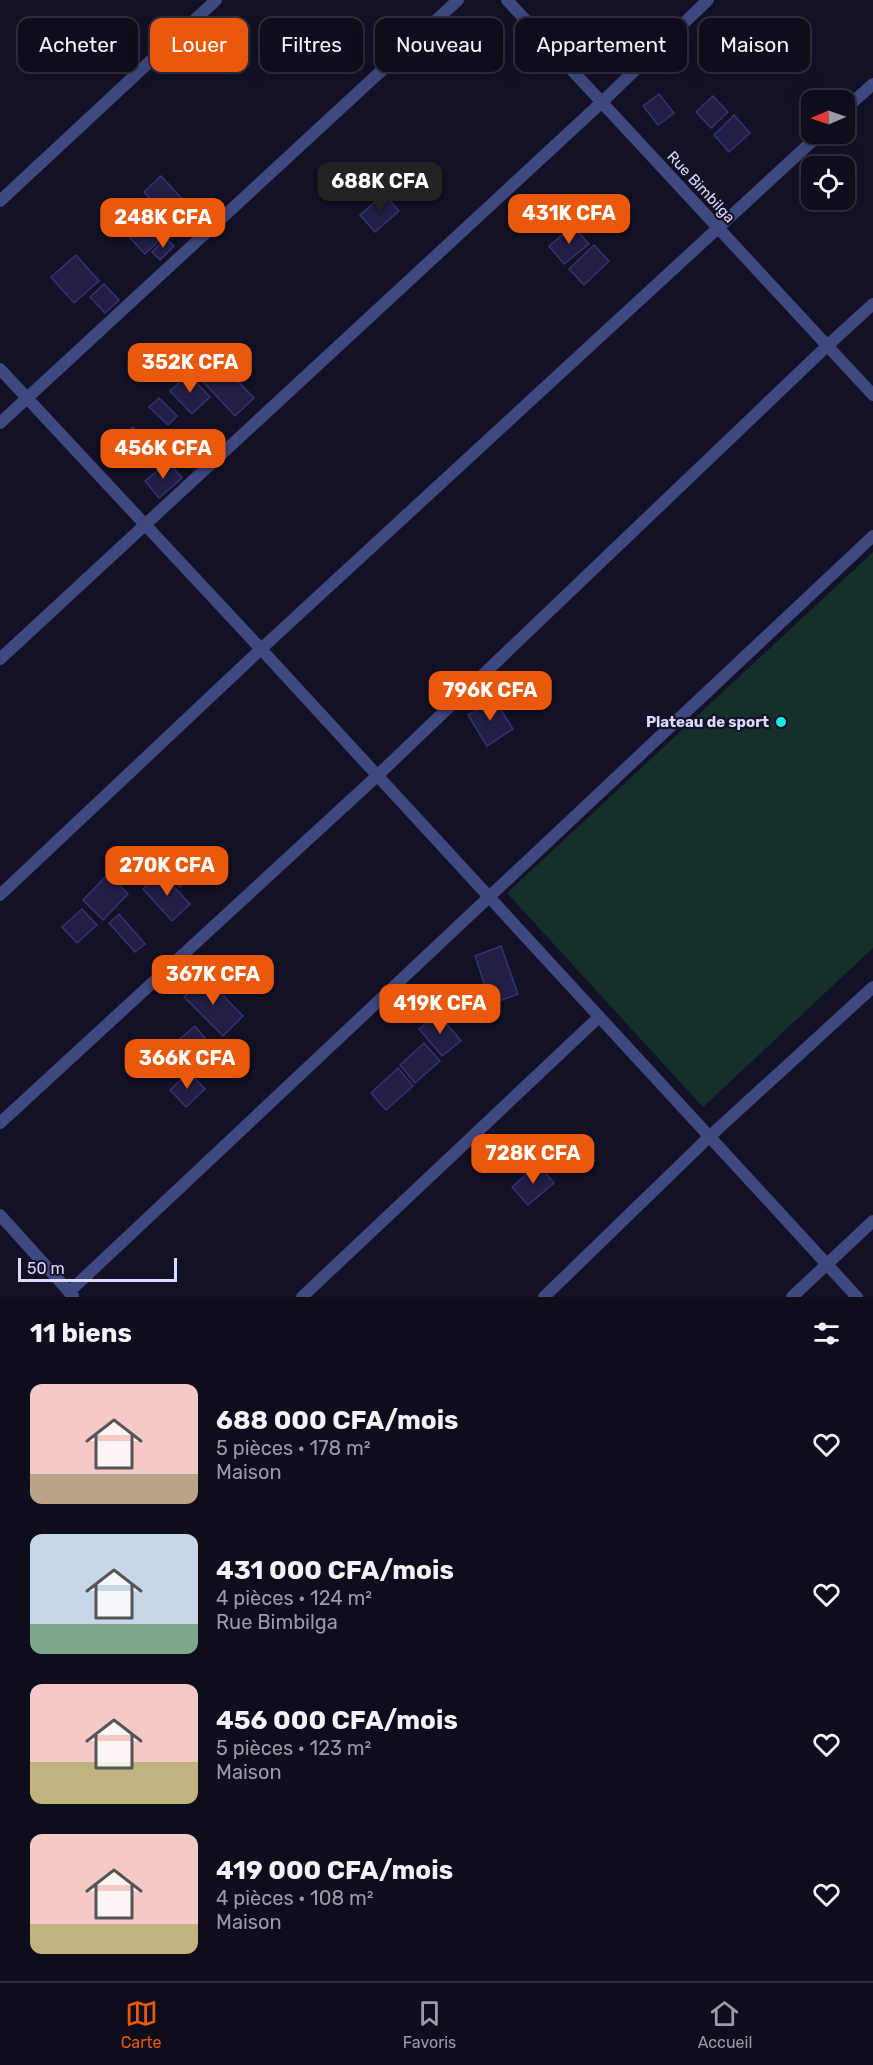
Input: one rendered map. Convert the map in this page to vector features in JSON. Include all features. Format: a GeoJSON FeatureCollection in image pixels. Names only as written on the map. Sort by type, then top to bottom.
{"type":"FeatureCollection","features":[{"type":"Feature","properties":{"kind":"street"},"geometry":{"type":"LineString","coordinates":[[0,201],[216,0]]}},
{"type":"Feature","properties":{"kind":"street"},"geometry":{"type":"LineString","coordinates":[[0,423],[458,0]]}},
{"type":"Feature","properties":{"kind":"street","name":"Rue Bimbilga"},"geometry":{"type":"LineString","coordinates":[[507,0],[873,395]]}},
{"type":"Feature","properties":{"kind":"street"},"geometry":{"type":"LineString","coordinates":[[0,659],[602,102],[708,0]]}},
{"type":"Feature","properties":{"kind":"street"},"geometry":{"type":"LineString","coordinates":[[855,100],[873,84]]}},
{"type":"Feature","properties":{"kind":"street"},"geometry":{"type":"LineString","coordinates":[[0,895],[261,649],[809,144]]}},
{"type":"Feature","properties":{"kind":"street"},"geometry":{"type":"LineString","coordinates":[[0,1123],[377,776],[873,304]]}},
{"type":"Feature","properties":{"kind":"street"},"geometry":{"type":"LineString","coordinates":[[0,369],[857,1297]]}},
{"type":"Feature","properties":{"kind":"street"},"geometry":{"type":"LineString","coordinates":[[0,1215],[71,1294],[873,536]]}},
{"type":"Feature","properties":{"kind":"street"},"geometry":{"type":"LineString","coordinates":[[544,1297],[709,1137],[873,987]]}},
{"type":"Feature","properties":{"kind":"street"},"geometry":{"type":"LineString","coordinates":[[302,1297],[599,1017]]}},
{"type":"Feature","properties":{"kind":"street"},"geometry":{"type":"LineString","coordinates":[[792,1297],[873,1221]]}},
{"type":"Feature","properties":{"kind":"green space","name":"Plateau de sport"},"geometry":{"type":"Polygon","coordinates":[[[873,552],[873,948],[703,1107],[507,893],[873,552]]]}},
{"type":"Feature","properties":{"kind":"building"},"geometry":{"type":"Polygon","coordinates":[[[659,94],[674,113],[658,125],[643,106],[659,94]]]}},
{"type":"Feature","properties":{"kind":"building"},"geometry":{"type":"Polygon","coordinates":[[[713,96],[728,112],[711,128],[696,112],[713,96]]]}},
{"type":"Feature","properties":{"kind":"building"},"geometry":{"type":"Polygon","coordinates":[[[734,115],[750,133],[729,152],[714,135],[734,115]]]}},
{"type":"Feature","properties":{"kind":"building"},"geometry":{"type":"Polygon","coordinates":[[[161,176],[199,217],[182,234],[144,192],[161,176]]]}},
{"type":"Feature","properties":{"kind":"building"},"geometry":{"type":"Polygon","coordinates":[[[384,194],[399,211],[375,232],[360,215],[384,194]]]}},
{"type":"Feature","properties":{"kind":"building"},"geometry":{"type":"Polygon","coordinates":[[[132,201],[164,236],[145,254],[113,220],[132,201]]]}},
{"type":"Feature","properties":{"kind":"building"},"geometry":{"type":"Polygon","coordinates":[[[573,226],[589,244],[564,264],[549,246],[573,226]]]}},
{"type":"Feature","properties":{"kind":"building"},"geometry":{"type":"Polygon","coordinates":[[[166,238],[174,246],[160,260],[152,252],[166,238]]]}},
{"type":"Feature","properties":{"kind":"building"},"geometry":{"type":"Polygon","coordinates":[[[594,245],[609,261],[584,285],[569,269],[594,245]]]}},
{"type":"Feature","properties":{"kind":"building"},"geometry":{"type":"Polygon","coordinates":[[[76,255],[99,281],[74,303],[51,277],[76,255]]]}},
{"type":"Feature","properties":{"kind":"building"},"geometry":{"type":"Polygon","coordinates":[[[104,284],[119,300],[105,313],[90,297],[104,284]]]}},
{"type":"Feature","properties":{"kind":"building"},"geometry":{"type":"Polygon","coordinates":[[[213,355],[254,398],[235,416],[195,373],[213,355]]]}},
{"type":"Feature","properties":{"kind":"building"},"geometry":{"type":"Polygon","coordinates":[[[188,374],[210,397],[192,414],[170,391],[188,374]]]}},
{"type":"Feature","properties":{"kind":"building"},"geometry":{"type":"Polygon","coordinates":[[[159,398],[177,416],[168,425],[149,407],[159,398]]]}},
{"type":"Feature","properties":{"kind":"building"},"geometry":{"type":"Polygon","coordinates":[[[133,427],[149,445],[126,465],[110,448],[133,427]]]}},
{"type":"Feature","properties":{"kind":"building"},"geometry":{"type":"Polygon","coordinates":[[[168,462],[182,478],[159,498],[145,481],[168,462]]]}},
{"type":"Feature","properties":{"kind":"building"},"geometry":{"type":"Polygon","coordinates":[[[494,699],[513,729],[487,746],[468,715],[494,699]]]}},
{"type":"Feature","properties":{"kind":"building"},"geometry":{"type":"Polygon","coordinates":[[[178,856],[194,874],[180,887],[164,869],[178,856]]]}},
{"type":"Feature","properties":{"kind":"building"},"geometry":{"type":"Polygon","coordinates":[[[161,873],[190,904],[172,921],[143,889],[161,873]]]}},
{"type":"Feature","properties":{"kind":"building"},"geometry":{"type":"Polygon","coordinates":[[[108,874],[128,894],[103,920],[83,900],[108,874]]]}},
{"type":"Feature","properties":{"kind":"building"},"geometry":{"type":"Polygon","coordinates":[[[82,909],[97,925],[77,943],[62,927],[82,909]]]}},
{"type":"Feature","properties":{"kind":"building"},"geometry":{"type":"Polygon","coordinates":[[[119,914],[145,944],[135,952],[109,923],[119,914]]]}},
{"type":"Feature","properties":{"kind":"building"},"geometry":{"type":"Polygon","coordinates":[[[501,946],[518,994],[491,1004],[475,956],[501,946]]]}},
{"type":"Feature","properties":{"kind":"building"},"geometry":{"type":"Polygon","coordinates":[[[204,976],[243,1016],[223,1036],[184,997],[204,976]]]}},
{"type":"Feature","properties":{"kind":"building"},"geometry":{"type":"Polygon","coordinates":[[[438,1013],[461,1041],[442,1056],[419,1029],[438,1013]]]}},
{"type":"Feature","properties":{"kind":"building"},"geometry":{"type":"Polygon","coordinates":[[[195,1026],[212,1047],[192,1063],[175,1043],[195,1026]]]}},
{"type":"Feature","properties":{"kind":"building"},"geometry":{"type":"Polygon","coordinates":[[[424,1043],[440,1061],[415,1083],[400,1065],[424,1043]]]}},
{"type":"Feature","properties":{"kind":"building"},"geometry":{"type":"Polygon","coordinates":[[[398,1068],[413,1086],[386,1110],[371,1093],[398,1068]]]}},
{"type":"Feature","properties":{"kind":"building"},"geometry":{"type":"Polygon","coordinates":[[[189,1072],[205,1089],[186,1107],[170,1090],[189,1072]]]}},
{"type":"Feature","properties":{"kind":"building"},"geometry":{"type":"Polygon","coordinates":[[[538,1164],[554,1183],[528,1205],[512,1187],[538,1164]]]}},
{"type":"Feature","properties":{"kind":"place","name":"Plateau de sport"},"geometry":{"type":"Point","coordinates":[781,722]}}]}
